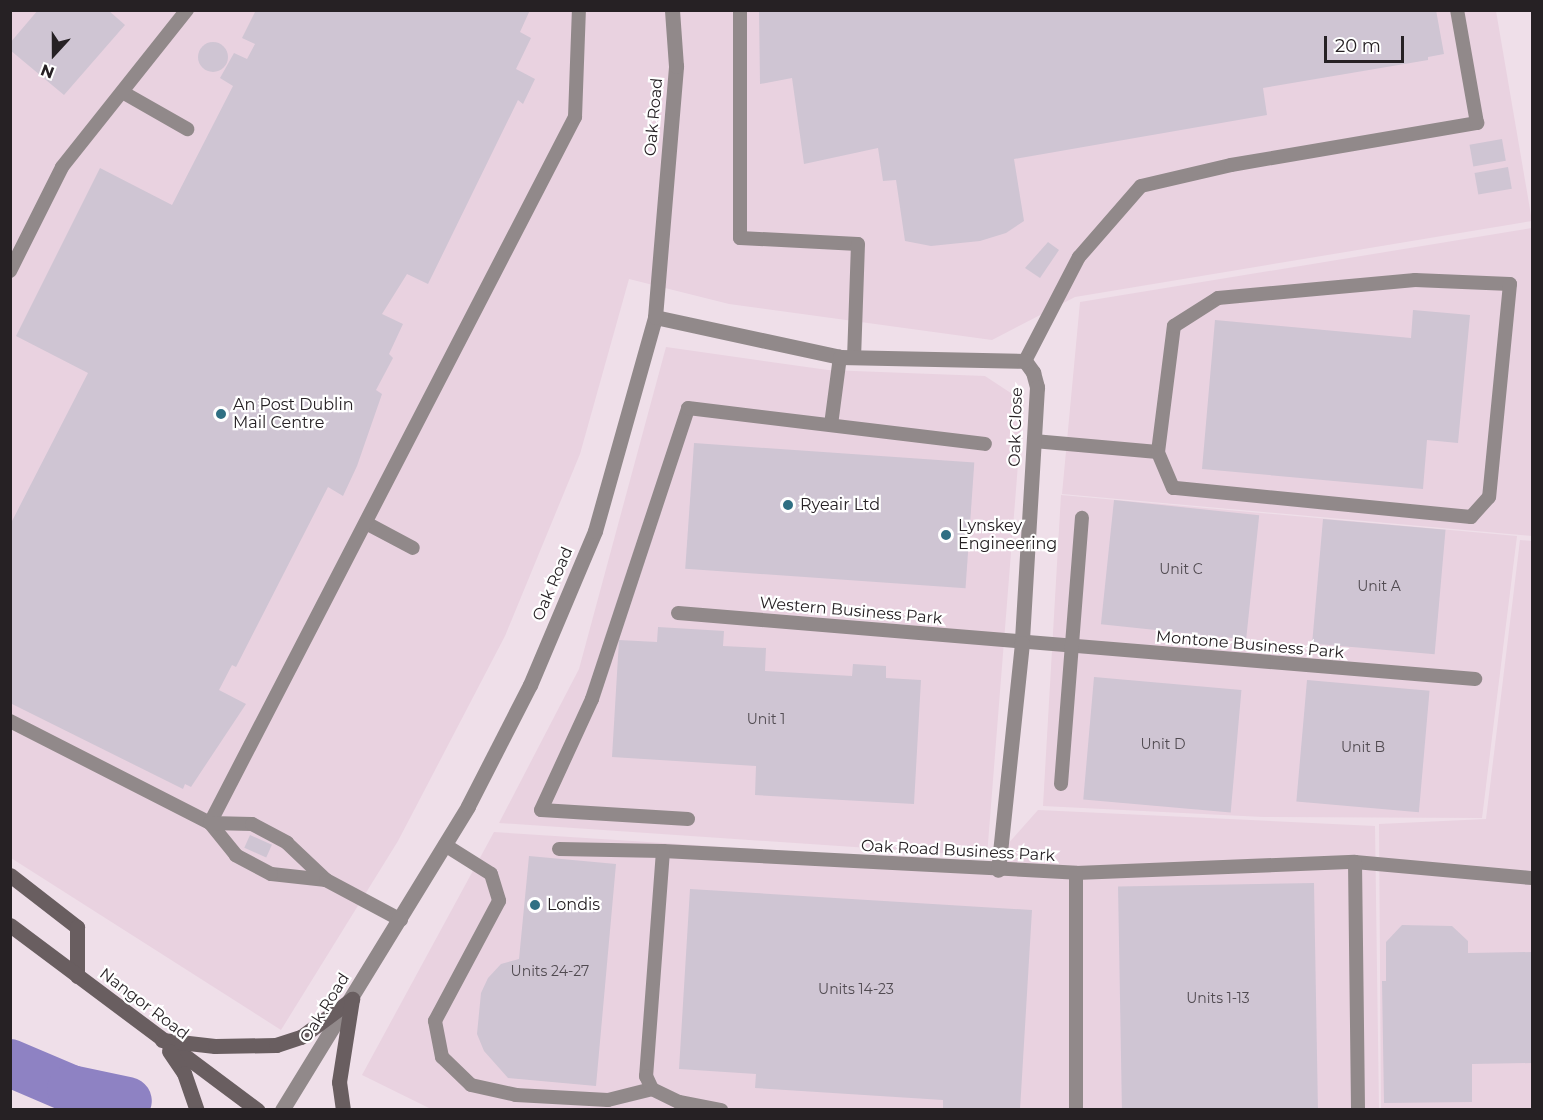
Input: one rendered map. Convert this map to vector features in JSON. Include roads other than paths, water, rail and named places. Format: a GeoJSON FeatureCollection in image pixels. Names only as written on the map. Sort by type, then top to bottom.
{"type":"FeatureCollection","features":[{"type":"Feature","properties":{"kind":"main road"},"geometry":{"type":"LineString","coordinates":[[10,875],[77,927],[77,976]]}},
{"type":"Feature","properties":{"kind":"main road","name":"Nangor Road"},"geometry":{"type":"LineString","coordinates":[[10,926],[257,1110]]}},
{"type":"Feature","properties":{"kind":"main road"},"geometry":{"type":"LineString","coordinates":[[161,1040],[215,1046],[276,1045],[301,1037],[352,999]]}},
{"type":"Feature","properties":{"kind":"main road"},"geometry":{"type":"LineString","coordinates":[[344,1110],[339,1082],[352,999]]}},
{"type":"Feature","properties":{"kind":"main road"},"geometry":{"type":"LineString","coordinates":[[161,1040],[184,1073],[197,1110]]}},
{"type":"Feature","properties":{"kind":"street","name":"Oak Road"},"geometry":{"type":"LineString","coordinates":[[282,1110],[401,920],[445,845],[530,685],[595,531],[655,317],[676,66],[672,10]]}},
{"type":"Feature","properties":{"kind":"street"},"geometry":{"type":"LineString","coordinates":[[655,317],[847,357],[1025,361]]}},
{"type":"Feature","properties":{"kind":"street","name":"Oak Close"},"geometry":{"type":"LineString","coordinates":[[998,870],[1022,643],[1037,387],[1033,372],[1025,361]]}},
{"type":"Feature","properties":{"kind":"lane"},"geometry":{"type":"LineString","coordinates":[[10,271],[62,167],[95,122],[123,93],[187,10]]}},
{"type":"Feature","properties":{"kind":"lane"},"geometry":{"type":"LineString","coordinates":[[210,823],[575,117],[579,10]]}},
{"type":"Feature","properties":{"kind":"lane"},"geometry":{"type":"LineString","coordinates":[[740,10],[740,238],[858,244],[847,357],[831,425]]}},
{"type":"Feature","properties":{"kind":"lane"},"geometry":{"type":"LineString","coordinates":[[1025,361],[1079,257],[1141,186],[1231,165],[1477,123],[1456,10]]}},
{"type":"Feature","properties":{"kind":"lane"},"geometry":{"type":"LineString","coordinates":[[123,93],[187,129]]}},
{"type":"Feature","properties":{"kind":"lane"},"geometry":{"type":"LineString","coordinates":[[1415,280],[1510,284],[1490,497],[1471,517],[1173,488],[1158,452],[1174,326],[1218,298],[1415,280]]}},
{"type":"Feature","properties":{"kind":"lane"},"geometry":{"type":"LineString","coordinates":[[688,819],[541,810],[592,699],[688,408],[985,444]]}},
{"type":"Feature","properties":{"kind":"lane"},"geometry":{"type":"LineString","coordinates":[[1034,441],[1158,452]]}},
{"type":"Feature","properties":{"kind":"lane"},"geometry":{"type":"LineString","coordinates":[[1061,784],[1082,519]]}},
{"type":"Feature","properties":{"kind":"lane"},"geometry":{"type":"LineString","coordinates":[[366,523],[413,548]]}},
{"type":"Feature","properties":{"kind":"lane","name":"Western Business Park"},"geometry":{"type":"LineString","coordinates":[[678,613],[1022,643]]}},
{"type":"Feature","properties":{"kind":"lane","name":"Montone Business Park"},"geometry":{"type":"LineString","coordinates":[[1022,643],[1475,679]]}},
{"type":"Feature","properties":{"kind":"lane"},"geometry":{"type":"LineString","coordinates":[[10,720],[210,823],[236,855],[270,874],[326,880]]}},
{"type":"Feature","properties":{"kind":"lane"},"geometry":{"type":"LineString","coordinates":[[210,823],[252,824],[287,843],[326,880],[401,920]]}},
{"type":"Feature","properties":{"kind":"lane"},"geometry":{"type":"LineString","coordinates":[[445,845],[491,874],[499,901],[435,1021],[442,1057],[471,1085],[516,1095],[608,1100],[652,1089]]}},
{"type":"Feature","properties":{"kind":"lane","name":"Oak Road Business Park"},"geometry":{"type":"LineString","coordinates":[[559,849],[663,851],[1077,873],[1355,862],[1533,878]]}},
{"type":"Feature","properties":{"kind":"lane"},"geometry":{"type":"LineString","coordinates":[[663,851],[646,1076],[652,1089],[679,1102],[721,1110]]}},
{"type":"Feature","properties":{"kind":"lane"},"geometry":{"type":"LineString","coordinates":[[1355,862],[1358,1110]]}},
{"type":"Feature","properties":{"kind":"lane"},"geometry":{"type":"LineString","coordinates":[[1076,1110],[1077,873]]}},
{"type":"Feature","properties":{"kind":"waterway"},"geometry":{"type":"LineString","coordinates":[[10,1063],[71,1089],[128,1101]]}},
{"type":"Feature","properties":{"kind":"place","name":"An Post Dublin Mail Centre"},"geometry":{"type":"Point","coordinates":[221,414]}},
{"type":"Feature","properties":{"kind":"place","name":"Ryeair Ltd"},"geometry":{"type":"Point","coordinates":[788,505]}},
{"type":"Feature","properties":{"kind":"place","name":"Lynskey Engineering"},"geometry":{"type":"Point","coordinates":[946,535]}},
{"type":"Feature","properties":{"kind":"place","name":"Londis"},"geometry":{"type":"Point","coordinates":[535,905]}}]}
